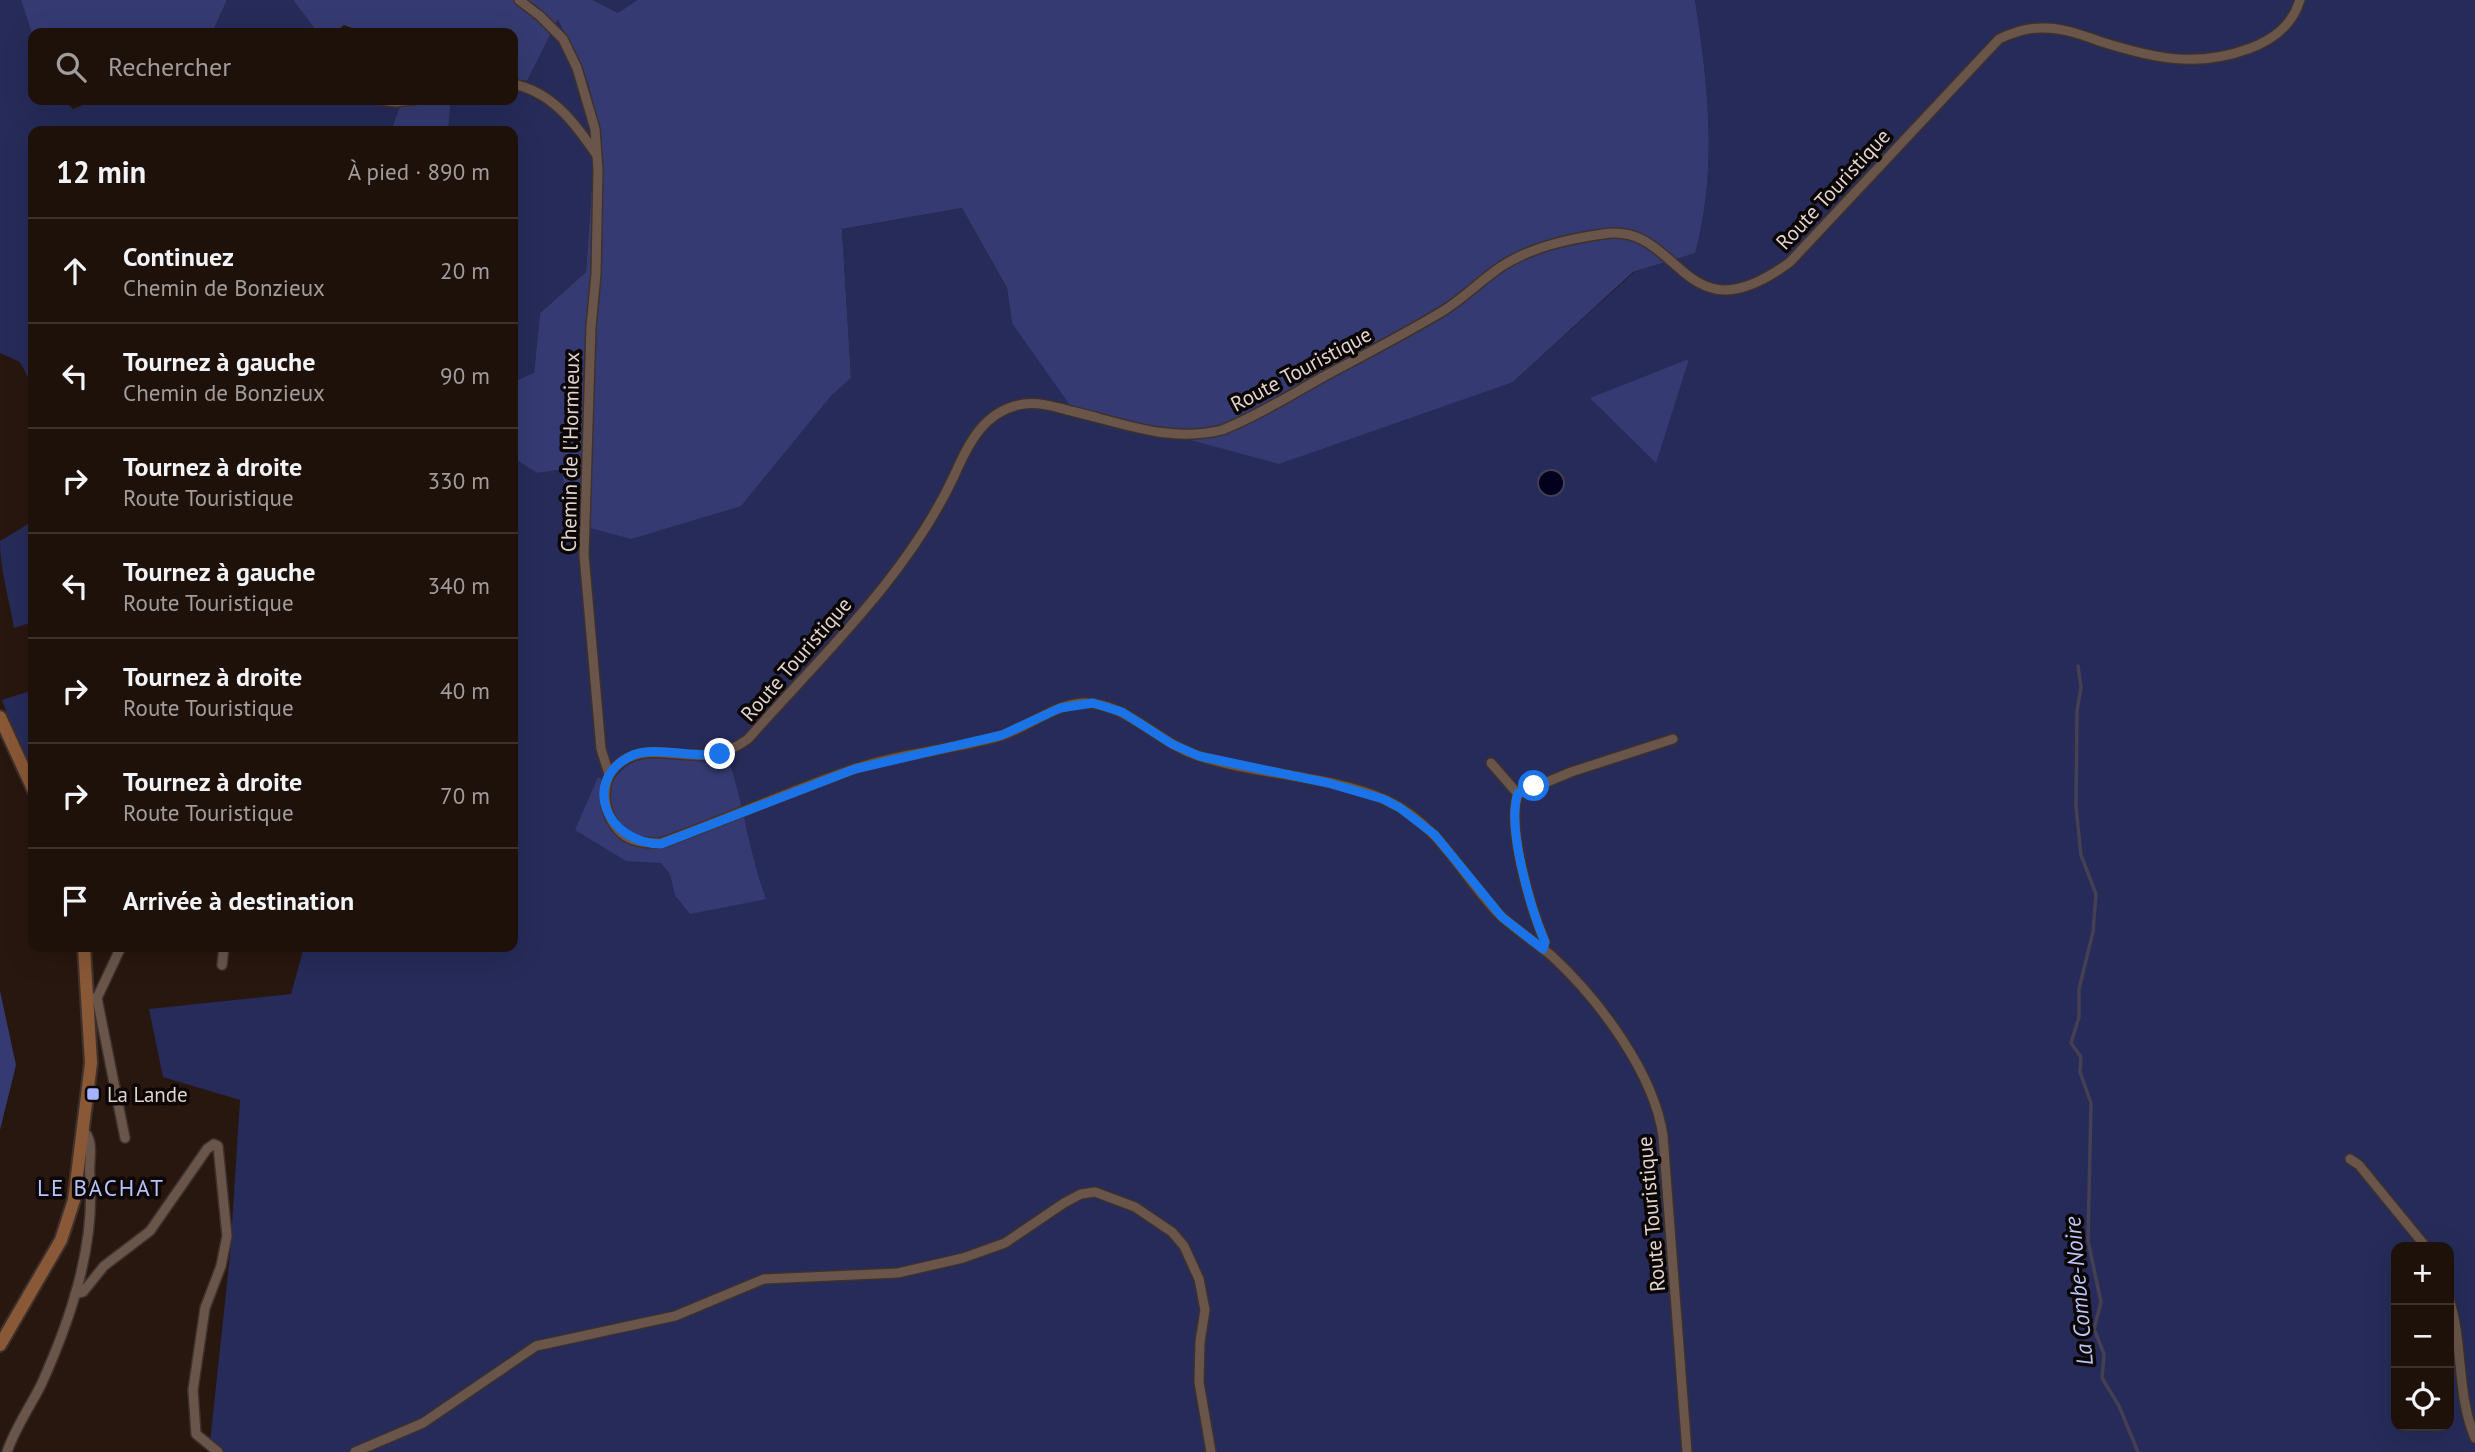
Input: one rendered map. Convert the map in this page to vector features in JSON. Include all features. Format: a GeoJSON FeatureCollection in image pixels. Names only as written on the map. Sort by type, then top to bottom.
{"type":"FeatureCollection","features":[{"type":"Feature","properties":{"kind":"main road"},"geometry":{"type":"LineString","coordinates":[[0,717],[28,778]]}},
{"type":"Feature","properties":{"kind":"main road"},"geometry":{"type":"LineString","coordinates":[[0,1345],[50,1261],[67,1224],[74,1200],[91,1063],[92,998],[85,952]]}},
{"type":"Feature","properties":{"kind":"street","name":"Chemin de l'Hormieux"},"geometry":{"type":"LineString","coordinates":[[519,0],[563,39],[588,102],[597,155],[596,274],[590,327],[584,555],[601,749],[609,774]]}},
{"type":"Feature","properties":{"kind":"street","name":"Route Touristique"},"geometry":{"type":"LineString","coordinates":[[1687,1452],[1669,1201],[1659,1116],[1627,1049],[1579,983],[1543,949],[1502,917],[1435,835],[1400,808],[1383,799],[1328,783],[1199,756],[1172,744],[1122,712],[1093,703],[1060,708],[1002,735],[855,769],[661,844],[644,843],[627,837],[614,826],[607,811],[604,792],[609,774],[635,754],[647,752],[702,757],[735,749],[748,739],[915,549],[979,429],[996,413],[1026,404],[1046,405],[1155,433],[1203,435],[1222,430],[1418,326],[1524,254],[1603,234],[1633,233],[1646,240],[1684,276],[1704,285],[1733,290],[1750,288],[1790,262],[1999,39],[2018,31],[2039,28],[2065,30],[2144,56],[2186,62],[2206,60],[2264,44],[2288,24],[2300,0]]}},
{"type":"Feature","properties":{"kind":"street"},"geometry":{"type":"LineString","coordinates":[[518,86],[537,92],[566,114],[597,155]]}},
{"type":"Feature","properties":{"kind":"street"},"geometry":{"type":"LineString","coordinates":[[1518,793],[1571,772],[1616,760],[1673,739]]}},
{"type":"Feature","properties":{"kind":"street"},"geometry":{"type":"LineString","coordinates":[[1492,763],[1518,793]]}},
{"type":"Feature","properties":{"kind":"street"},"geometry":{"type":"LineString","coordinates":[[1518,793],[1513,812],[1516,833],[1530,900],[1545,942],[1543,949]]}},
{"type":"Feature","properties":{"kind":"street"},"geometry":{"type":"LineString","coordinates":[[118,952],[92,998],[125,1138]]}},
{"type":"Feature","properties":{"kind":"street"},"geometry":{"type":"LineString","coordinates":[[222,965],[224,952]]}},
{"type":"Feature","properties":{"kind":"street"},"geometry":{"type":"LineString","coordinates":[[7,1452],[42,1383],[75,1294],[87,1244],[91,1202],[90,1141],[87,1135],[82,1133]]}},
{"type":"Feature","properties":{"kind":"street"},"geometry":{"type":"LineString","coordinates":[[75,1294],[83,1292],[104,1266],[150,1231],[207,1150],[214,1144],[218,1146],[227,1236],[221,1266],[205,1308],[193,1390],[196,1434],[218,1452]]}},
{"type":"Feature","properties":{"kind":"street"},"geometry":{"type":"LineString","coordinates":[[2350,1159],[2359,1165],[2423,1242]]}},
{"type":"Feature","properties":{"kind":"street"},"geometry":{"type":"LineString","coordinates":[[355,1452],[423,1423],[536,1346],[674,1316],[764,1279],[884,1275],[962,1258],[1005,1243],[1064,1203],[1081,1194],[1095,1192],[1135,1207],[1172,1232],[1184,1246],[1199,1279],[1205,1310],[1198,1373],[1211,1452]]}},
{"type":"Feature","properties":{"kind":"street"},"geometry":{"type":"LineString","coordinates":[[2450,1305],[2459,1350],[2462,1398],[2475,1438]]}},
{"type":"Feature","properties":{"kind":"shaded area"},"geometry":{"type":"Polygon","coordinates":[[[0,0],[21,0],[30,28],[28,105],[69,105],[73,109],[83,105],[400,105],[393,126],[28,126],[28,377],[20,362],[0,353],[0,0]]]}},
{"type":"Feature","properties":{"kind":"shaded area"},"geometry":{"type":"Polygon","coordinates":[[[21,0],[227,0],[214,28],[30,28],[21,0]]]}},
{"type":"Feature","properties":{"kind":"shaded area"},"geometry":{"type":"Polygon","coordinates":[[[227,0],[293,0],[314,28],[214,28],[227,0]]]}},
{"type":"Feature","properties":{"kind":"shaded area"},"geometry":{"type":"Polygon","coordinates":[[[293,0],[593,0],[618,13],[637,0],[1695,0],[1707,95],[1707,190],[1695,253],[1633,272],[1513,382],[1279,464],[1072,408],[1012,323],[1007,288],[962,208],[842,229],[851,378],[830,397],[741,506],[631,539],[565,521],[563,469],[537,473],[518,461],[518,380],[534,373],[540,313],[586,272],[593,169],[602,139],[588,83],[558,19],[527,81],[518,80],[518,28],[352,28],[344,25],[340,28],[314,28],[293,0]]]}},
{"type":"Feature","properties":{"kind":"shaded area"},"geometry":{"type":"Polygon","coordinates":[[[593,0],[637,0],[618,13],[593,0]]]}},
{"type":"Feature","properties":{"kind":"shaded area"},"geometry":{"type":"Polygon","coordinates":[[[1695,0],[2475,0],[2475,1452],[209,1452],[230,1255],[240,1100],[163,1077],[149,1009],[291,994],[303,952],[518,952],[518,461],[537,473],[830,397],[851,378],[842,229],[962,208],[1007,288],[1012,323],[1513,382],[1634,272],[1695,252],[1707,189],[1707,95],[1695,0]]]}},
{"type":"Feature","properties":{"kind":"shaded area"},"geometry":{"type":"Polygon","coordinates":[[[558,18],[588,83],[602,139],[593,169],[586,272],[540,313],[534,374],[518,380],[518,126],[448,126],[451,105],[518,105],[518,80],[527,81],[558,18]]]}},
{"type":"Feature","properties":{"kind":"shaded area"},"geometry":{"type":"Polygon","coordinates":[[[400,105],[451,105],[448,126],[393,126],[400,105]]]}},
{"type":"Feature","properties":{"kind":"shaded area"},"geometry":{"type":"Polygon","coordinates":[[[1689,359],[1656,463],[1590,398],[1689,359]]]}},
{"type":"Feature","properties":{"kind":"shaded area"},"geometry":{"type":"Polygon","coordinates":[[[1551,470],[1560,474],[1564,483],[1560,492],[1551,496],[1542,492],[1538,483],[1542,474],[1551,470]]]}},
{"type":"Feature","properties":{"kind":"shaded area"},"geometry":{"type":"Polygon","coordinates":[[[28,524],[28,624],[14,628],[3,573],[0,541],[28,524]]]}},
{"type":"Feature","properties":{"kind":"shaded area"},"geometry":{"type":"Polygon","coordinates":[[[28,692],[28,765],[20,750],[2,700],[28,692]]]}},
{"type":"Feature","properties":{"kind":"shaded area"},"geometry":{"type":"Polygon","coordinates":[[[670,757],[703,762],[728,758],[766,899],[690,914],[675,895],[670,874],[661,863],[626,861],[575,830],[598,777],[610,785],[622,770],[635,762],[670,757]]]}},
{"type":"Feature","properties":{"kind":"shaded area"},"geometry":{"type":"Polygon","coordinates":[[[0,991],[16,1065],[0,1130],[0,991]]]}},
{"type":"Feature","properties":{"kind":"waterway","name":"La Combe-Noire"},"geometry":{"type":"LineString","coordinates":[[2078,666],[2081,687],[2077,711],[2076,807],[2081,855],[2096,894],[2093,932],[2079,989],[2079,1017],[2071,1043],[2081,1057],[2080,1072],[2091,1103],[2088,1241],[2101,1302],[2094,1329],[2104,1354],[2102,1378],[2119,1406],[2138,1452]]}},
{"type":"Feature","properties":{"kind":"place","name":"La Lande"},"geometry":{"type":"Point","coordinates":[93,1094]}},
{"type":"Feature","properties":{"kind":"district","name":"LE BACHAT"},"geometry":{"type":"Point","coordinates":[101,1187]}},
{"type":"Feature","properties":{"kind":"route"},"geometry":{"type":"LineString","coordinates":[[720,754],[702,757],[647,752],[635,754],[620,763],[609,774],[604,792],[607,811],[614,826],[627,837],[644,843],[661,844],[855,769],[1002,735],[1077,703],[1106,705],[1184,751],[1264,771],[1328,783],[1383,799],[1400,808],[1435,835],[1508,923],[1543,949],[1545,942],[1530,900],[1513,812],[1518,793],[1534,786]]}}]}
